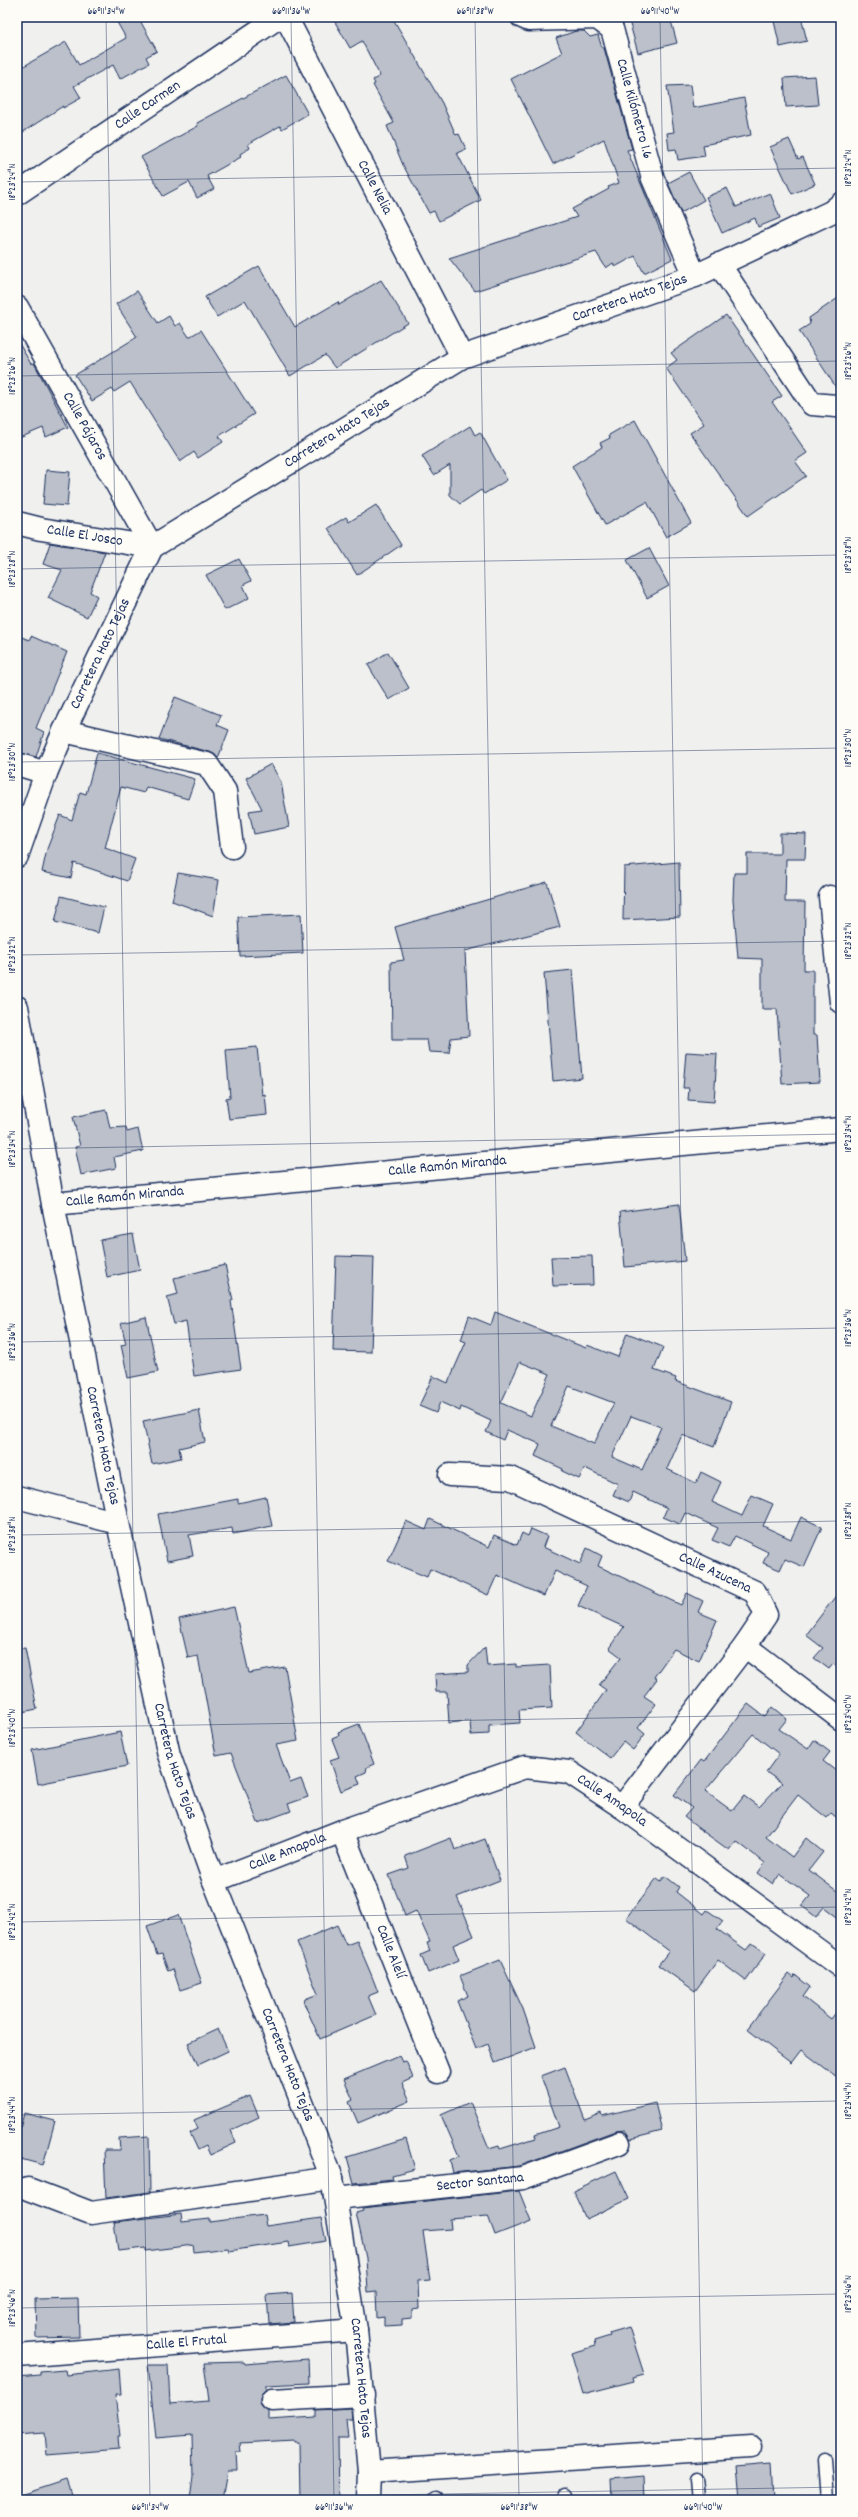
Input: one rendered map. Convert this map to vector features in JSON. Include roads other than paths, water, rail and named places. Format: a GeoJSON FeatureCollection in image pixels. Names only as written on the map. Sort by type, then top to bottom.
{"type":"FeatureCollection","features":[{"type":"Feature","properties":{"kind":"street","name":"Calle Carmen"},"geometry":{"type":"LineString","coordinates":[[17,194],[279,17]]}},
{"type":"Feature","properties":{"kind":"street","name":"Calle Nelia"},"geometry":{"type":"LineString","coordinates":[[286,17],[462,357]]}},
{"type":"Feature","properties":{"kind":"street","name":"Calle Kilómetro 1.6"},"geometry":{"type":"LineString","coordinates":[[522,17],[528,20],[597,18],[612,29],[653,179],[695,276]]}},
{"type":"Feature","properties":{"kind":"street","name":"Carretera Hato Tejas"},"geometry":{"type":"LineString","coordinates":[[17,856],[46,773],[64,730],[152,547],[462,357],[695,276],[831,212],[841,204]]}},
{"type":"Feature","properties":{"kind":"street"},"geometry":{"type":"LineString","coordinates":[[719,264],[812,404],[836,406],[841,404]]}},
{"type":"Feature","properties":{"kind":"street","name":"Calle Pájaros"},"geometry":{"type":"LineString","coordinates":[[17,307],[152,547]]}},
{"type":"Feature","properties":{"kind":"street","name":"Calle El Josco"},"geometry":{"type":"LineString","coordinates":[[17,523],[41,530],[152,547]]}},
{"type":"Feature","properties":{"kind":"street"},"geometry":{"type":"LineString","coordinates":[[64,730],[208,764],[225,791],[232,847]]}},
{"type":"Feature","properties":{"kind":"street"},"geometry":{"type":"LineString","coordinates":[[17,764],[46,773]]}},
{"type":"Feature","properties":{"kind":"street"},"geometry":{"type":"LineString","coordinates":[[830,897],[841,1002]]}},
{"type":"Feature","properties":{"kind":"street","name":"Carretera Hato Tejas"},"geometry":{"type":"LineString","coordinates":[[17,1007],[53,1204],[118,1523],[169,1755],[214,1881],[334,2188],[356,2330],[369,2472],[368,2500]]}},
{"type":"Feature","properties":{"kind":"street","name":"Calle Ramón Miranda"},"geometry":{"type":"LineString","coordinates":[[53,1204],[841,1129]]}},
{"type":"Feature","properties":{"kind":"street","name":"Calle Azucena"},"geometry":{"type":"LineString","coordinates":[[450,1475],[510,1478],[755,1592],[766,1615],[745,1646],[622,1807]]}},
{"type":"Feature","properties":{"kind":"street"},"geometry":{"type":"LineString","coordinates":[[17,1497],[118,1523]]}},
{"type":"Feature","properties":{"kind":"street"},"geometry":{"type":"LineString","coordinates":[[745,1646],[841,1719]]}},
{"type":"Feature","properties":{"kind":"street","name":"Calle Amapola"},"geometry":{"type":"LineString","coordinates":[[214,1881],[342,1832],[525,1767],[569,1772],[622,1807],[841,1967]]}},
{"type":"Feature","properties":{"kind":"street","name":"Calle Alelí"},"geometry":{"type":"LineString","coordinates":[[342,1832],[438,2072]]}},
{"type":"Feature","properties":{"kind":"street","name":"Sector Santana"},"geometry":{"type":"LineString","coordinates":[[28,2189],[91,2213],[334,2188],[523,2178],[619,2143]]}},
{"type":"Feature","properties":{"kind":"street","name":"Calle El Frutal"},"geometry":{"type":"LineString","coordinates":[[17,2356],[356,2330]]}},
{"type":"Feature","properties":{"kind":"street"},"geometry":{"type":"LineString","coordinates":[[272,2400],[363,2395]]}},
{"type":"Feature","properties":{"kind":"street"},"geometry":{"type":"LineString","coordinates":[[369,2472],[751,2447]]}},
{"type":"Feature","properties":{"kind":"lane"},"geometry":{"type":"LineString","coordinates":[[824,2460],[827,2500]]}},
{"type":"Feature","properties":{"kind":"lane"},"geometry":{"type":"LineString","coordinates":[[697,2478],[699,2500]]}}]}
